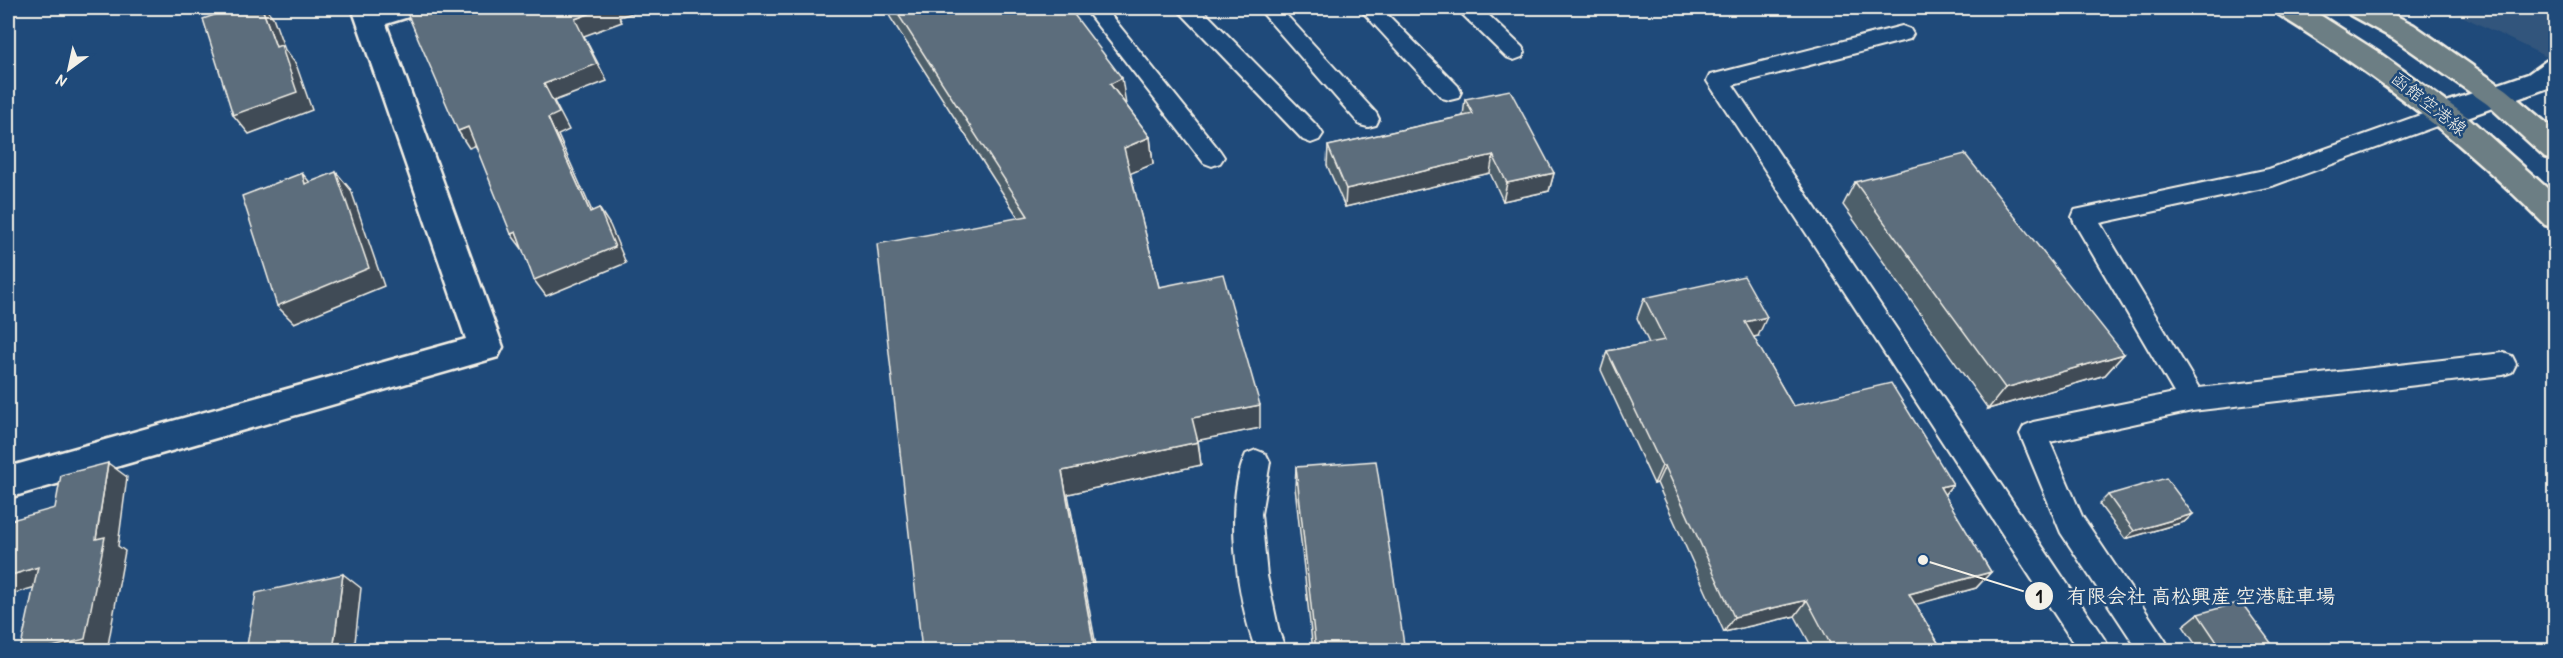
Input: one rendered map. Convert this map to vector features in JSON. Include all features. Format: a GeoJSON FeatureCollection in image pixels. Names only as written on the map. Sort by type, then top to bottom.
{"type":"FeatureCollection","features":[{"type":"Feature","properties":{"kind":"main road","name":"函館空港線"},"geometry":{"type":"LineString","coordinates":[[2289,8],[2368,58],[2445,114],[2504,164],[2556,216]]}},
{"type":"Feature","properties":{"kind":"main road"},"geometry":{"type":"LineString","coordinates":[[2360,8],[2404,32],[2497,97],[2556,149]]}},
{"type":"Feature","properties":{"kind":"street"},"geometry":{"type":"LineString","coordinates":[[8,483],[486,347],[368,14],[405,8]]}},
{"type":"Feature","properties":{"kind":"street"},"geometry":{"type":"LineString","coordinates":[[2445,114],[2538,81],[2556,68]]}},
{"type":"Feature","properties":{"kind":"lane"},"geometry":{"type":"LineString","coordinates":[[1094,8],[1212,157]]}},
{"type":"Feature","properties":{"kind":"lane"},"geometry":{"type":"LineString","coordinates":[[1189,8],[1311,134]]}},
{"type":"Feature","properties":{"kind":"lane"},"geometry":{"type":"LineString","coordinates":[[1268,8],[1368,118]]}},
{"type":"Feature","properties":{"kind":"lane"},"geometry":{"type":"LineString","coordinates":[[1369,8],[1450,92]]}},
{"type":"Feature","properties":{"kind":"lane"},"geometry":{"type":"LineString","coordinates":[[1469,8],[1514,52]]}},
{"type":"Feature","properties":{"kind":"lane"},"geometry":{"type":"LineString","coordinates":[[1902,34],[1718,81],[2095,651]]}},
{"type":"Feature","properties":{"kind":"lane"},"geometry":{"type":"LineString","coordinates":[[2192,400],[2084,218],[2272,177],[2445,114]]}},
{"type":"Feature","properties":{"kind":"lane"},"geometry":{"type":"LineString","coordinates":[[2155,651],[2071,524],[2033,434],[2192,400],[2503,364]]}},
{"type":"Feature","properties":{"kind":"lane"},"geometry":{"type":"LineString","coordinates":[[1256,462],[1247,514],[1253,576],[1264,632],[1271,651]]}},
{"type":"Feature","properties":{"kind":"shaded area"},"geometry":{"type":"Polygon","coordinates":[[[2445,8],[2555,8],[2555,61],[2445,8]]]}},
{"type":"Feature","properties":{"kind":"building"},"geometry":{"type":"Polygon","coordinates":[[[234,8],[262,8],[276,47],[281,45],[297,92],[233,115],[203,19],[234,8]]]}},
{"type":"Feature","properties":{"kind":"building"},"geometry":{"type":"Polygon","coordinates":[[[405,8],[604,8],[575,19],[597,64],[544,84],[559,113],[548,118],[590,212],[599,208],[615,247],[534,280],[516,232],[511,234],[468,127],[458,131],[405,8]]]}},
{"type":"Feature","properties":{"kind":"building"},"geometry":{"type":"Polygon","coordinates":[[[894,8],[1069,8],[1122,78],[1110,84],[1150,137],[1124,148],[1159,287],[1223,274],[1260,405],[1192,418],[1198,442],[1062,471],[1095,651],[922,651],[877,244],[1028,216],[894,8]]]}},
{"type":"Feature","properties":{"kind":"building"},"geometry":{"type":"Polygon","coordinates":[[[1510,90],[1554,173],[1507,183],[1493,155],[1346,189],[1328,146],[1473,114],[1465,99],[1510,90]]]}},
{"type":"Feature","properties":{"kind":"building"},"geometry":{"type":"Polygon","coordinates":[[[1965,154],[2124,354],[2005,388],[1855,182],[1965,154]]]}},
{"type":"Feature","properties":{"kind":"building"},"geometry":{"type":"Polygon","coordinates":[[[336,172],[369,268],[277,306],[242,196],[302,173],[305,184],[336,172]]]}},
{"type":"Feature","properties":{"kind":"building"},"geometry":{"type":"Polygon","coordinates":[[[1744,276],[1767,317],[1745,322],[1793,406],[1891,383],[1953,484],[1940,487],[1991,572],[1909,594],[1943,651],[1834,651],[1807,600],[1734,617],[1665,466],[1662,466],[1607,351],[1665,340],[1644,298],[1744,276]]]}},
{"type":"Feature","properties":{"kind":"building"},"geometry":{"type":"Polygon","coordinates":[[[1376,461],[1405,651],[1316,651],[1296,467],[1376,461]]]}},
{"type":"Feature","properties":{"kind":"building"},"geometry":{"type":"Polygon","coordinates":[[[108,463],[96,539],[105,537],[85,639],[37,651],[20,651],[38,567],[8,576],[8,521],[55,508],[61,475],[108,463]]]}},
{"type":"Feature","properties":{"kind":"building"},"geometry":{"type":"Polygon","coordinates":[[[2166,478],[2193,514],[2134,531],[2108,495],[2166,478]]]}},
{"type":"Feature","properties":{"kind":"building"},"geometry":{"type":"Polygon","coordinates":[[[343,574],[333,651],[246,651],[256,593],[343,574]]]}},
{"type":"Feature","properties":{"kind":"building"},"geometry":{"type":"Polygon","coordinates":[[[2241,602],[2277,651],[2223,651],[2198,614],[2241,602]]]}},
{"type":"Feature","properties":{"kind":"place","name":"有限会社 高松興産 空港駐車場"},"geometry":{"type":"Point","coordinates":[1923,560]}}]}
